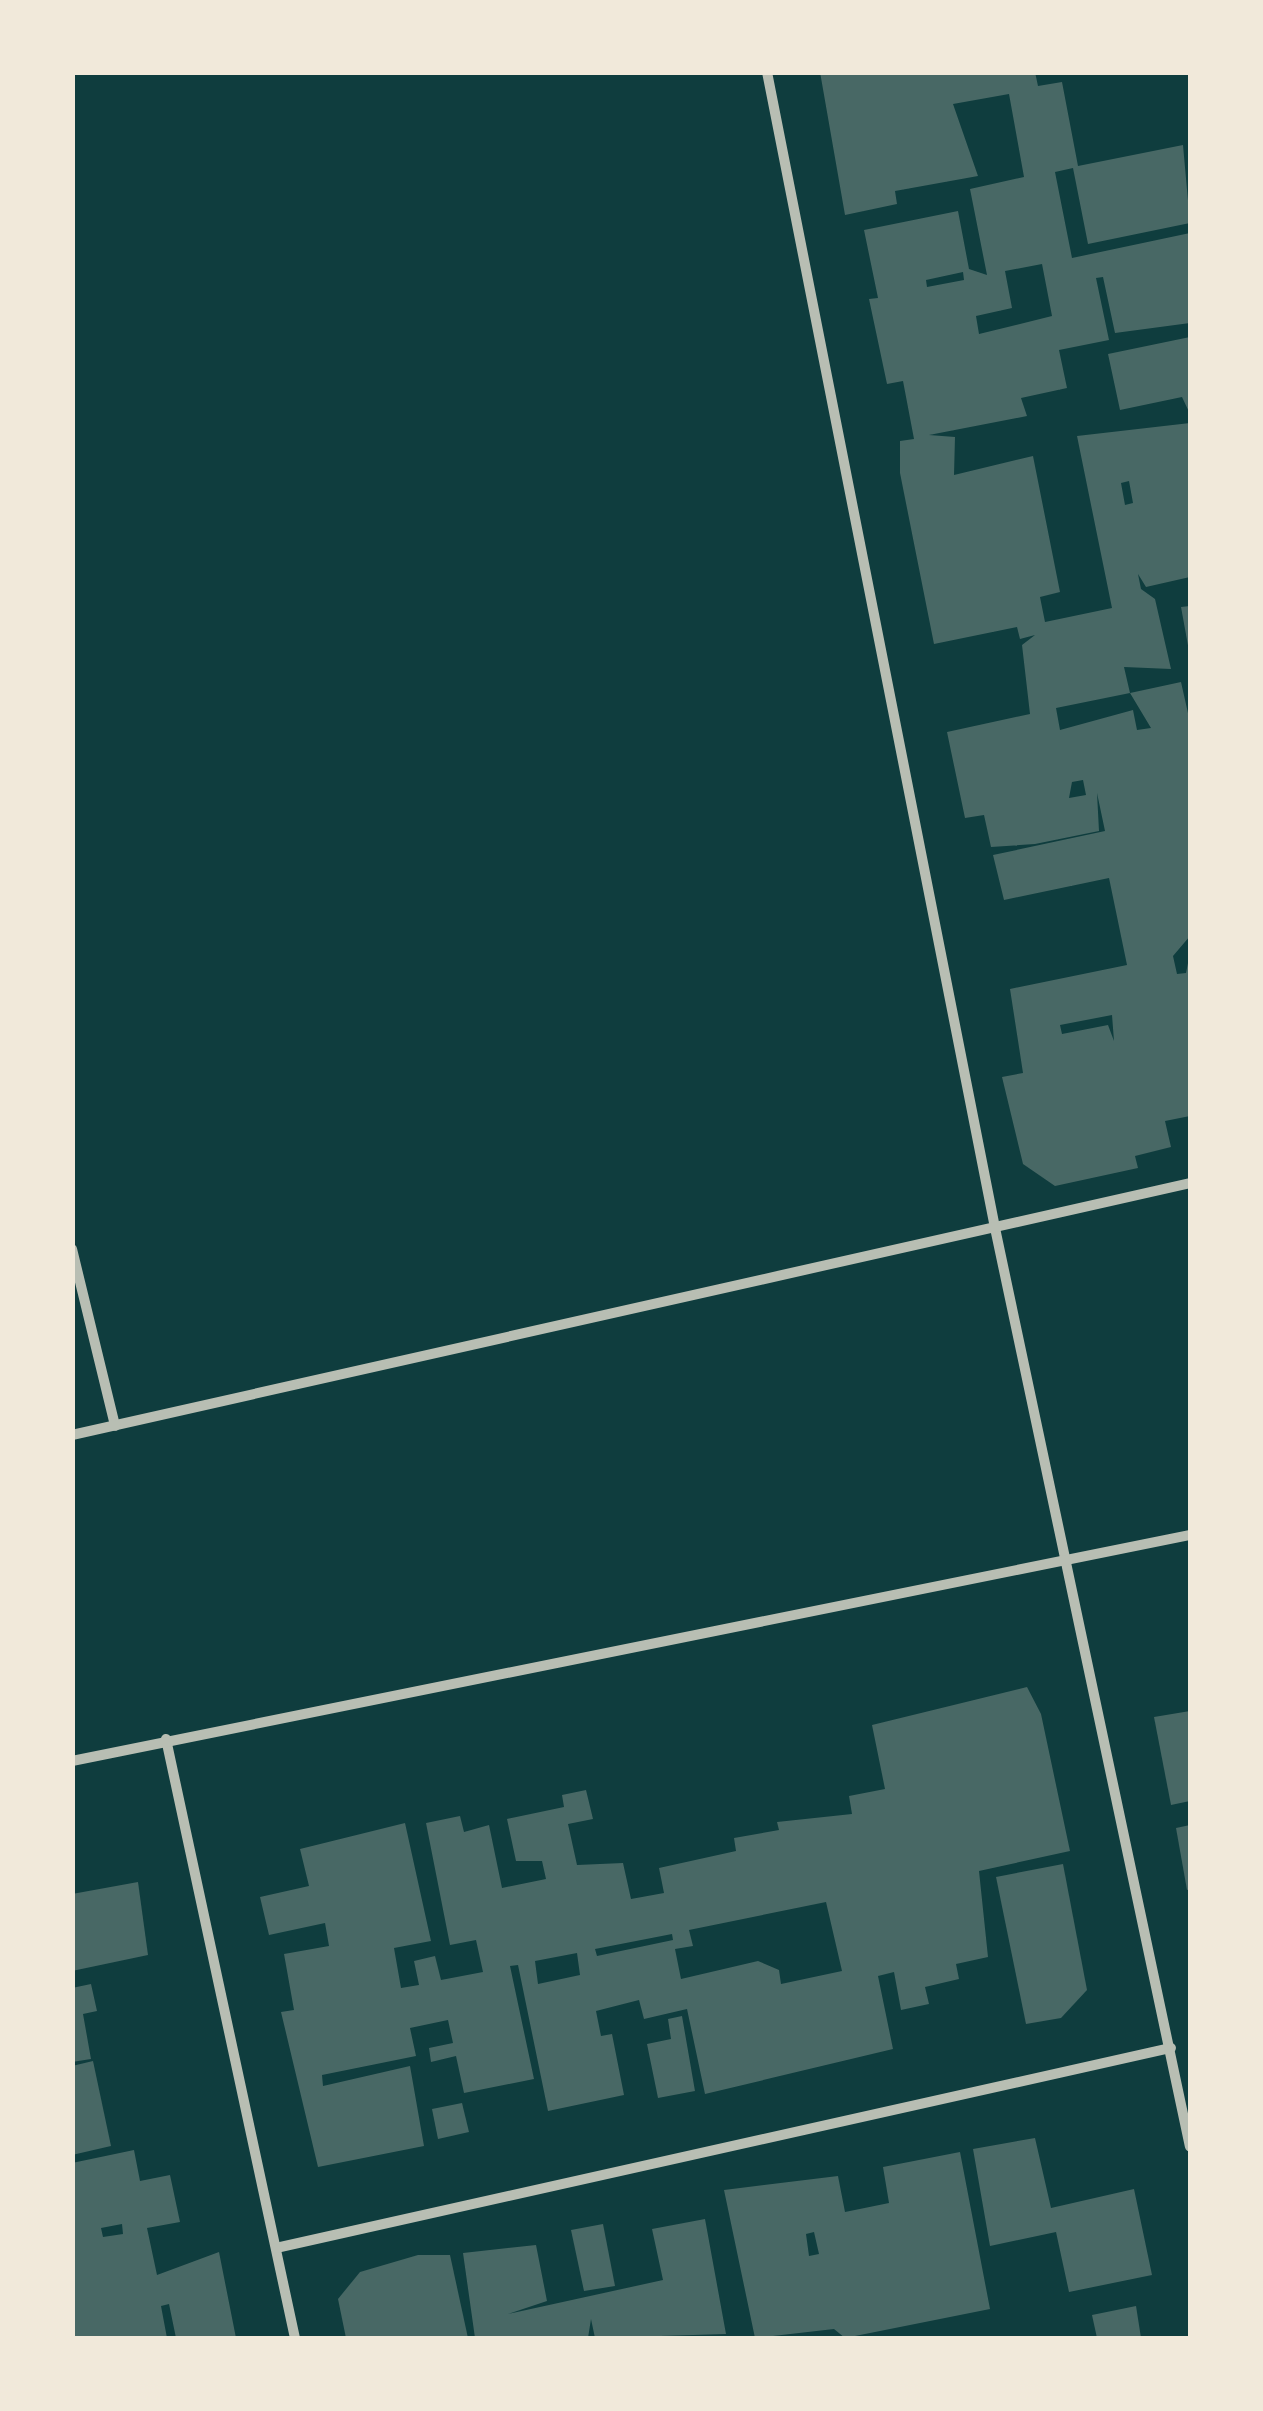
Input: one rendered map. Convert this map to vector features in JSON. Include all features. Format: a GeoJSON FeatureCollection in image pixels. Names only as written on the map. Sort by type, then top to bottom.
{"type":"FeatureCollection","features":[{"type":"Feature","properties":{"kind":"street"},"geometry":{"type":"LineString","coordinates":[[767,72],[996,1228],[1072,1560],[1190,2147]]}},
{"type":"Feature","properties":{"kind":"street"},"geometry":{"type":"LineString","coordinates":[[72,1435],[1190,1184]]}},
{"type":"Feature","properties":{"kind":"street"},"geometry":{"type":"LineString","coordinates":[[72,1250],[116,1426]]}},
{"type":"Feature","properties":{"kind":"street"},"geometry":{"type":"LineString","coordinates":[[72,1761],[1190,1535]]}},
{"type":"Feature","properties":{"kind":"street"},"geometry":{"type":"LineString","coordinates":[[166,1739],[295,2338]]}},
{"type":"Feature","properties":{"kind":"street"},"geometry":{"type":"LineString","coordinates":[[276,2248],[1170,2048]]}},
{"type":"Feature","properties":{"kind":"building"},"geometry":{"type":"Polygon","coordinates":[[[820,72],[1035,72],[1038,86],[1062,82],[1078,166],[1183,145],[1190,223],[1088,244],[1073,168],[1055,172],[1072,258],[1190,233],[1190,323],[1115,333],[1103,277],[1096,278],[1109,340],[1059,350],[1067,388],[1021,398],[1027,416],[929,435],[955,437],[954,475],[1033,456],[1060,592],[1040,597],[1045,622],[1112,608],[1077,436],[1190,423],[1190,577],[1146,587],[1138,574],[1141,589],[1155,599],[1171,669],[1124,667],[1130,693],[1181,682],[1190,722],[1190,936],[1173,956],[1177,974],[1186,973],[1190,953],[1190,1116],[1165,1121],[1171,1147],[1135,1156],[1138,1168],[1055,1186],[1023,1164],[1002,1077],[1023,1073],[1010,989],[1127,965],[1109,878],[1004,900],[993,855],[1105,831],[1097,793],[1099,831],[1035,844],[991,847],[984,815],[965,818],[947,732],[1030,714],[1022,645],[1035,635],[1020,639],[1017,627],[934,644],[900,473],[900,441],[914,439],[903,381],[887,384],[869,299],[878,298],[864,230],[958,211],[969,269],[987,275],[970,189],[1024,177],[1009,94],[953,104],[978,176],[895,191],[897,204],[845,215],[820,72]],[[1042,264],[1005,271],[1012,308],[976,316],[979,334],[1052,316],[1042,264]],[[963,272],[926,280],[927,287],[964,280],[963,272]],[[1129,481],[1121,483],[1125,505],[1133,503],[1129,481]],[[1130,693],[1056,708],[1060,730],[1133,710],[1137,730],[1151,728],[1130,693]],[[1083,780],[1072,782],[1069,798],[1086,795],[1083,780]],[[1112,1015],[1060,1025],[1062,1034],[1108,1025],[1114,1041],[1112,1015]]]}},
{"type":"Feature","properties":{"kind":"building"},"geometry":{"type":"Polygon","coordinates":[[[1190,337],[1190,414],[1182,397],[1120,410],[1108,354],[1190,337]]]}},
{"type":"Feature","properties":{"kind":"building"},"geometry":{"type":"Polygon","coordinates":[[[1190,606],[1190,651],[1189,651],[1181,607],[1190,606]]]}},
{"type":"Feature","properties":{"kind":"building"},"geometry":{"type":"Polygon","coordinates":[[[1027,1687],[1041,1714],[1070,1851],[979,1871],[988,1957],[956,1964],[959,1979],[925,1987],[929,2004],[901,2010],[894,1972],[878,1976],[893,2049],[705,2094],[687,2009],[644,2019],[639,2000],[596,2011],[601,2036],[612,2034],[624,2095],[548,2111],[518,1965],[510,1966],[534,2079],[464,2093],[456,2056],[431,2062],[429,2048],[453,2043],[448,2020],[410,2028],[416,2056],[322,2075],[323,2086],[410,2066],[424,2146],[318,2167],[281,2012],[294,2010],[284,1954],[329,1946],[325,1923],[269,1935],[260,1897],[309,1886],[300,1849],[405,1823],[431,1941],[394,1948],[401,1988],[419,1985],[414,1961],[435,1956],[441,1980],[483,1972],[476,1940],[450,1945],[426,1823],[460,1816],[464,1832],[489,1825],[502,1888],[546,1879],[542,1861],[516,1861],[507,1819],[564,1807],[562,1795],[586,1790],[593,1819],[568,1824],[577,1865],[623,1863],[631,1899],[664,1893],[659,1868],[736,1851],[734,1838],[779,1830],[777,1822],[852,1814],[849,1796],[885,1789],[872,1725],[1027,1687]],[[826,1902],[689,1930],[693,1946],[675,1949],[681,1979],[758,1961],[779,1970],[781,1984],[842,1971],[826,1902]],[[672,1934],[595,1949],[597,1956],[673,1940],[672,1934]],[[577,1953],[535,1961],[538,1984],[580,1975],[577,1953]]]}},
{"type":"Feature","properties":{"kind":"building"},"geometry":{"type":"Polygon","coordinates":[[[1190,1711],[1190,1801],[1171,1805],[1154,1717],[1190,1711]]]}},
{"type":"Feature","properties":{"kind":"building"},"geometry":{"type":"Polygon","coordinates":[[[1190,1825],[1190,1889],[1187,1890],[1176,1828],[1190,1825]]]}},
{"type":"Feature","properties":{"kind":"building"},"geometry":{"type":"Polygon","coordinates":[[[1063,1864],[1087,1990],[1061,2018],[1026,2024],[996,1877],[1063,1864]]]}},
{"type":"Feature","properties":{"kind":"building"},"geometry":{"type":"Polygon","coordinates":[[[138,1882],[148,1955],[72,1971],[72,1894],[138,1882]]]}},
{"type":"Feature","properties":{"kind":"building"},"geometry":{"type":"Polygon","coordinates":[[[91,1984],[97,2011],[83,2014],[91,2059],[72,2062],[72,1988],[91,1984]]]}},
{"type":"Feature","properties":{"kind":"building"},"geometry":{"type":"Polygon","coordinates":[[[682,2016],[695,2091],[658,2098],[647,2044],[671,2039],[668,2019],[682,2016]]]}},
{"type":"Feature","properties":{"kind":"building"},"geometry":{"type":"Polygon","coordinates":[[[93,2061],[111,2146],[72,2155],[72,2066],[93,2061]]]}},
{"type":"Feature","properties":{"kind":"building"},"geometry":{"type":"Polygon","coordinates":[[[462,2103],[469,2132],[438,2139],[432,2109],[462,2103]]]}},
{"type":"Feature","properties":{"kind":"building"},"geometry":{"type":"Polygon","coordinates":[[[1035,2138],[1051,2208],[1134,2189],[1152,2275],[1069,2292],[1056,2232],[990,2246],[973,2149],[1035,2138]]]}},
{"type":"Feature","properties":{"kind":"building"},"geometry":{"type":"Polygon","coordinates":[[[134,2150],[140,2181],[170,2175],[180,2222],[147,2228],[157,2275],[219,2252],[236,2338],[176,2338],[169,2304],[161,2306],[167,2338],[72,2338],[72,2163],[134,2150]],[[122,2224],[101,2228],[103,2237],[123,2234],[122,2224]]]}},
{"type":"Feature","properties":{"kind":"building"},"geometry":{"type":"Polygon","coordinates":[[[960,2152],[990,2309],[845,2338],[834,2329],[755,2338],[724,2190],[838,2176],[845,2212],[889,2203],[883,2167],[960,2152]],[[814,2232],[806,2234],[809,2256],[819,2254],[814,2232]]]}},
{"type":"Feature","properties":{"kind":"building"},"geometry":{"type":"Polygon","coordinates":[[[705,2219],[726,2334],[595,2338],[591,2319],[588,2338],[475,2338],[463,2253],[536,2245],[547,2301],[508,2314],[663,2280],[652,2229],[705,2219]]]}},
{"type":"Feature","properties":{"kind":"building"},"geometry":{"type":"Polygon","coordinates":[[[603,2224],[615,2286],[584,2291],[571,2230],[603,2224]]]}},
{"type":"Feature","properties":{"kind":"building"},"geometry":{"type":"Polygon","coordinates":[[[418,2255],[450,2255],[468,2338],[346,2338],[338,2299],[360,2272],[418,2255]]]}},
{"type":"Feature","properties":{"kind":"building"},"geometry":{"type":"Polygon","coordinates":[[[1136,2306],[1141,2338],[1097,2338],[1092,2315],[1136,2306]]]}}]}
